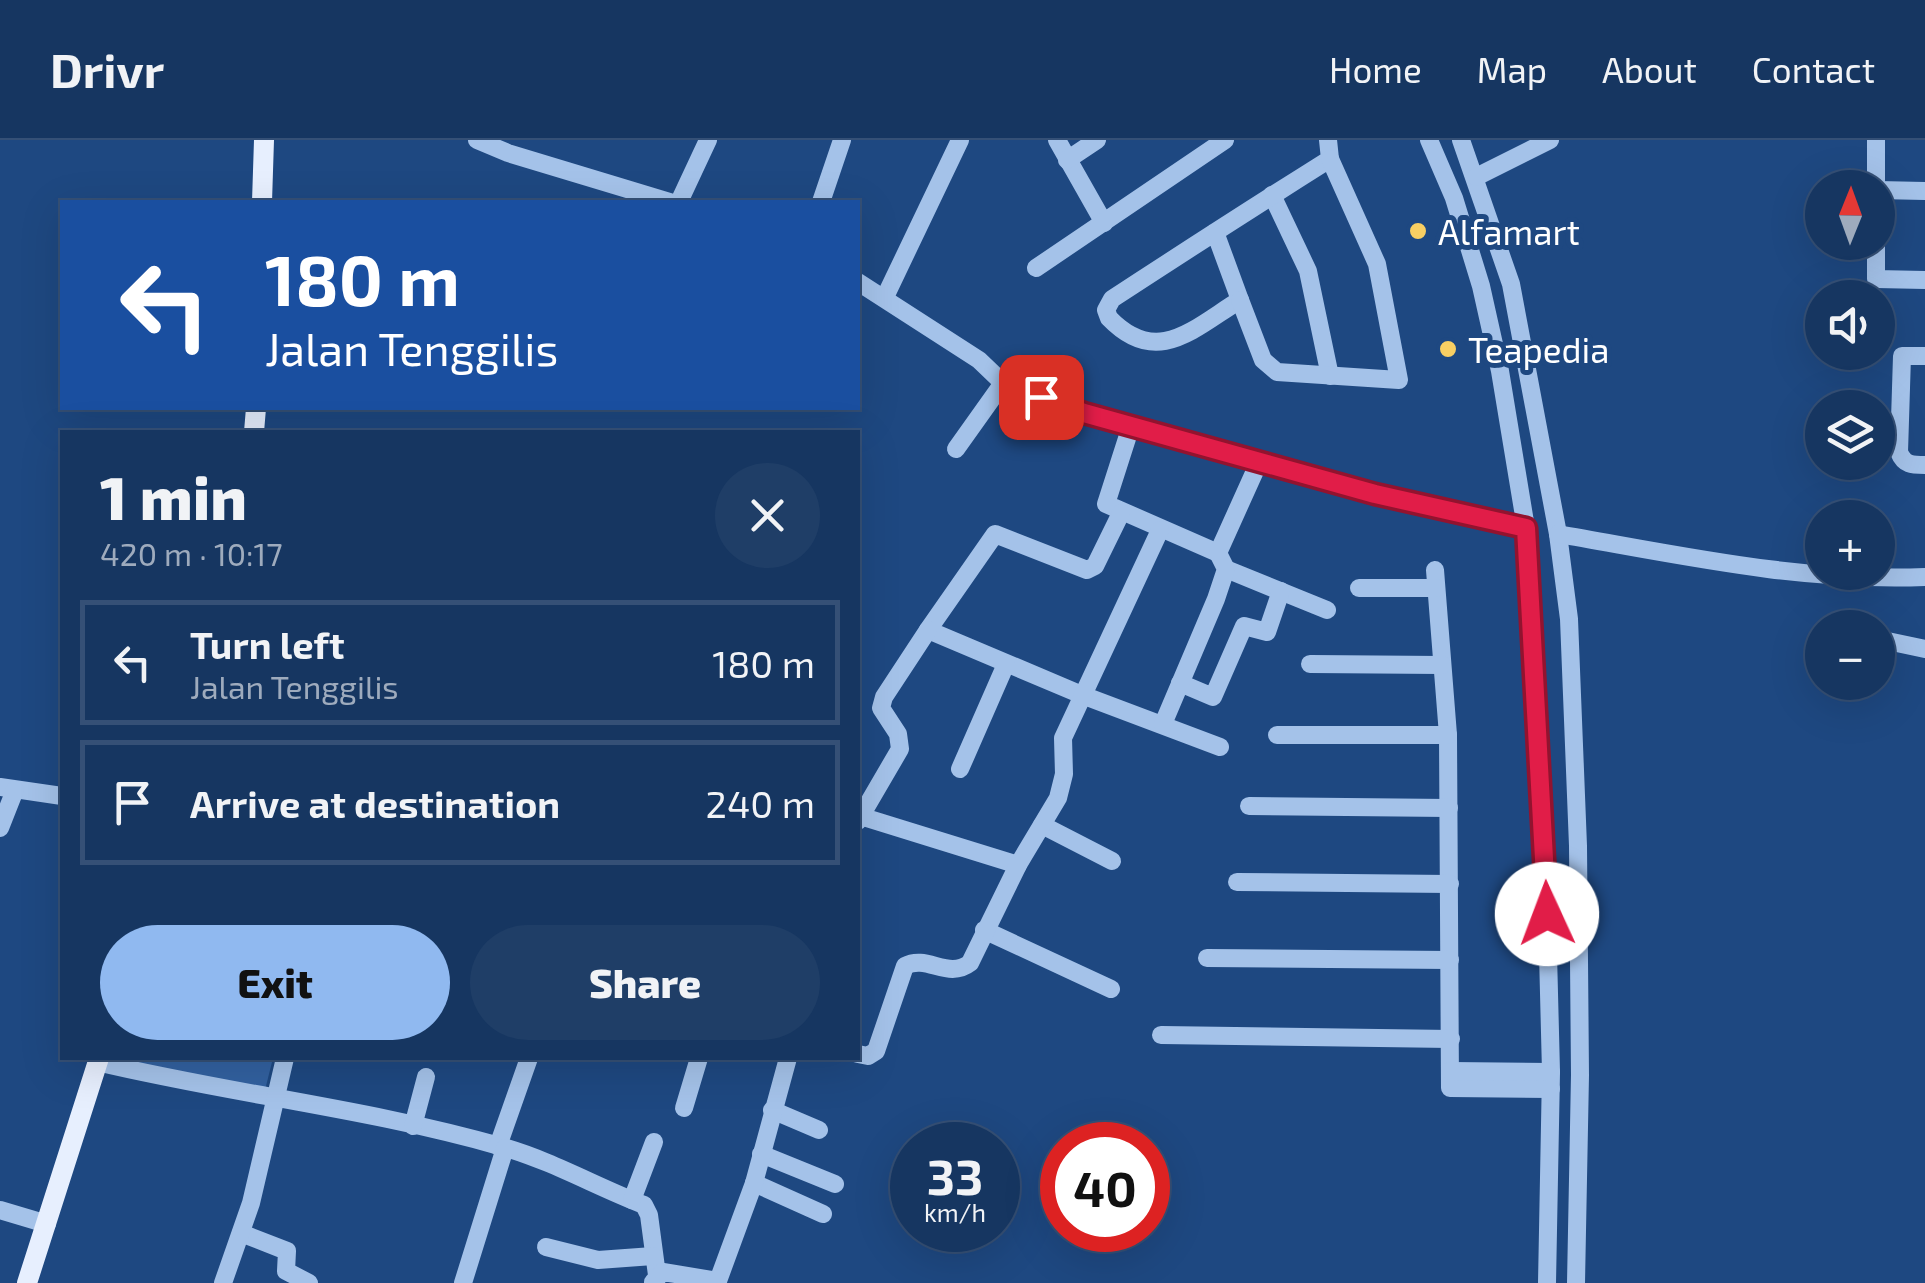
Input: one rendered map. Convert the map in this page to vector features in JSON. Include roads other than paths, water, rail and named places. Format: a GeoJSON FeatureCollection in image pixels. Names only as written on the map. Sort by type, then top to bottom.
{"type":"FeatureCollection","features":[{"type":"Feature","properties":{"kind":"main road"},"geometry":{"type":"LineString","coordinates":[[262,200],[264,140]]}},
{"type":"Feature","properties":{"kind":"main road"},"geometry":{"type":"LineString","coordinates":[[26,1283],[98,1060]]}},
{"type":"Feature","properties":{"kind":"street"},"geometry":{"type":"LineString","coordinates":[[477,140],[663,200]]}},
{"type":"Feature","properties":{"kind":"street"},"geometry":{"type":"LineString","coordinates":[[679,200],[708,140]]}},
{"type":"Feature","properties":{"kind":"street"},"geometry":{"type":"LineString","coordinates":[[823,200],[842,140]]}},
{"type":"Feature","properties":{"kind":"street"},"geometry":{"type":"LineString","coordinates":[[885,296],[960,140]]}},
{"type":"Feature","properties":{"kind":"street"},"geometry":{"type":"LineString","coordinates":[[1057,140],[1104,223]]}},
{"type":"Feature","properties":{"kind":"street"},"geometry":{"type":"LineString","coordinates":[[1066,160],[1097,140]]}},
{"type":"Feature","properties":{"kind":"street"},"geometry":{"type":"LineString","coordinates":[[1036,268],[1226,140]]}},
{"type":"Feature","properties":{"kind":"street"},"geometry":{"type":"LineString","coordinates":[[1429,140],[1454,198],[1481,286],[1500,371],[1526,528],[1539,747],[1551,1081],[1547,1283]]}},
{"type":"Feature","properties":{"kind":"street"},"geometry":{"type":"LineString","coordinates":[[1461,140],[1510,284],[1558,534],[1569,619],[1576,743],[1580,1075],[1576,1283]]}},
{"type":"Feature","properties":{"kind":"street"},"geometry":{"type":"LineString","coordinates":[[1476,177],[1550,140]]}},
{"type":"Feature","properties":{"kind":"street"},"geometry":{"type":"LineString","coordinates":[[1876,140],[1877,170]]}},
{"type":"Feature","properties":{"kind":"street"},"geometry":{"type":"LineString","coordinates":[[1214,232],[1268,367],[1284,374],[1399,380],[1377,264],[1329,149],[1272,195],[1214,232],[1108,302],[1108,318],[1148,342],[1166,343],[1240,300]]}},
{"type":"Feature","properties":{"kind":"street"},"geometry":{"type":"LineString","coordinates":[[1895,190],[1925,192]]}},
{"type":"Feature","properties":{"kind":"street"},"geometry":{"type":"LineString","coordinates":[[1272,195],[1308,271],[1330,376]]}},
{"type":"Feature","properties":{"kind":"street"},"geometry":{"type":"LineString","coordinates":[[1876,260],[1876,279],[1925,280]]}},
{"type":"Feature","properties":{"kind":"street"},"geometry":{"type":"LineString","coordinates":[[860,283],[979,360],[1004,383],[1084,413],[1375,494],[1526,528]]}},
{"type":"Feature","properties":{"kind":"street"},"geometry":{"type":"LineString","coordinates":[[1925,356],[1902,356],[1900,452],[1902,460],[1909,464],[1925,464]]}},
{"type":"Feature","properties":{"kind":"street"},"geometry":{"type":"LineString","coordinates":[[1500,371],[1526,364]]}},
{"type":"Feature","properties":{"kind":"street"},"geometry":{"type":"LineString","coordinates":[[956,449],[1004,383]]}},
{"type":"Feature","properties":{"kind":"street"},"geometry":{"type":"LineString","coordinates":[[1131,426],[1105,502],[1327,610]]}},
{"type":"Feature","properties":{"kind":"street"},"geometry":{"type":"LineString","coordinates":[[1163,724],[1259,462]]}},
{"type":"Feature","properties":{"kind":"street"},"geometry":{"type":"LineString","coordinates":[[860,816],[900,750],[898,734],[881,708],[884,698],[995,534],[1087,570],[1095,566],[1121,512]]}},
{"type":"Feature","properties":{"kind":"street"},"geometry":{"type":"LineString","coordinates":[[860,1054],[868,1056],[876,1051],[905,966],[918,962],[960,970],[970,963],[1062,785],[1063,738],[1160,530]]}},
{"type":"Feature","properties":{"kind":"street"},"geometry":{"type":"LineString","coordinates":[[1558,534],[1761,569],[1925,577]]}},
{"type":"Feature","properties":{"kind":"street"},"geometry":{"type":"LineString","coordinates":[[1359,588],[1436,579],[1448,735],[1450,1080],[1551,1081]]}},
{"type":"Feature","properties":{"kind":"street"},"geometry":{"type":"LineString","coordinates":[[1180,683],[1213,697],[1244,626],[1267,632],[1281,590]]}},
{"type":"Feature","properties":{"kind":"street"},"geometry":{"type":"LineString","coordinates":[[928,630],[1082,695],[1220,747]]}},
{"type":"Feature","properties":{"kind":"street"},"geometry":{"type":"LineString","coordinates":[[1895,643],[1925,649]]}},
{"type":"Feature","properties":{"kind":"street"},"geometry":{"type":"LineString","coordinates":[[960,769],[1006,664]]}},
{"type":"Feature","properties":{"kind":"street"},"geometry":{"type":"LineString","coordinates":[[1310,664],[1442,665]]}},
{"type":"Feature","properties":{"kind":"street"},"geometry":{"type":"LineString","coordinates":[[1277,735],[1448,735]]}},
{"type":"Feature","properties":{"kind":"street"},"geometry":{"type":"LineString","coordinates":[[1539,747],[1576,743]]}},
{"type":"Feature","properties":{"kind":"street"},"geometry":{"type":"LineString","coordinates":[[0,828],[8,789],[60,796]]}},
{"type":"Feature","properties":{"kind":"street"},"geometry":{"type":"LineString","coordinates":[[1249,806],[1449,808]]}},
{"type":"Feature","properties":{"kind":"street"},"geometry":{"type":"LineString","coordinates":[[860,818],[1018,865]]}},
{"type":"Feature","properties":{"kind":"street"},"geometry":{"type":"LineString","coordinates":[[1042,825],[1112,861]]}},
{"type":"Feature","properties":{"kind":"street"},"geometry":{"type":"LineString","coordinates":[[1238,882],[1450,884]]}},
{"type":"Feature","properties":{"kind":"street"},"geometry":{"type":"LineString","coordinates":[[984,930],[1111,989]]}},
{"type":"Feature","properties":{"kind":"street"},"geometry":{"type":"LineString","coordinates":[[1207,958],[1450,960]]}},
{"type":"Feature","properties":{"kind":"street"},"geometry":{"type":"LineString","coordinates":[[1161,1035],[1451,1040]]}},
{"type":"Feature","properties":{"kind":"street"},"geometry":{"type":"LineString","coordinates":[[98,1060],[274,1100],[413,1126],[544,1160],[648,1209],[655,1279],[670,1272],[722,1282],[787,1060]]}},
{"type":"Feature","properties":{"kind":"street"},"geometry":{"type":"LineString","coordinates":[[223,1283],[251,1203],[284,1060]]}},
{"type":"Feature","properties":{"kind":"street"},"geometry":{"type":"LineString","coordinates":[[463,1283],[528,1060]]}},
{"type":"Feature","properties":{"kind":"street"},"geometry":{"type":"LineString","coordinates":[[684,1108],[697,1060]]}},
{"type":"Feature","properties":{"kind":"street"},"geometry":{"type":"LineString","coordinates":[[413,1126],[426,1076]]}},
{"type":"Feature","properties":{"kind":"street"},"geometry":{"type":"LineString","coordinates":[[772,1110],[819,1130]]}},
{"type":"Feature","properties":{"kind":"street"},"geometry":{"type":"LineString","coordinates":[[632,1200],[654,1142]]}},
{"type":"Feature","properties":{"kind":"street"},"geometry":{"type":"LineString","coordinates":[[761,1154],[836,1184]]}},
{"type":"Feature","properties":{"kind":"street"},"geometry":{"type":"LineString","coordinates":[[754,1183],[823,1214]]}},
{"type":"Feature","properties":{"kind":"street"},"geometry":{"type":"LineString","coordinates":[[0,1210],[47,1224]]}},
{"type":"Feature","properties":{"kind":"street"},"geometry":{"type":"LineString","coordinates":[[241,1233],[287,1252],[286,1271],[308,1283]]}},
{"type":"Feature","properties":{"kind":"street"},"geometry":{"type":"LineString","coordinates":[[546,1246],[598,1260],[653,1256]]}},
{"type":"Feature","properties":{"kind":"place","name":"Alfamart"},"geometry":{"type":"Point","coordinates":[1418,231]}},
{"type":"Feature","properties":{"kind":"place","name":"Teapedia"},"geometry":{"type":"Point","coordinates":[1448,349]}}]}
